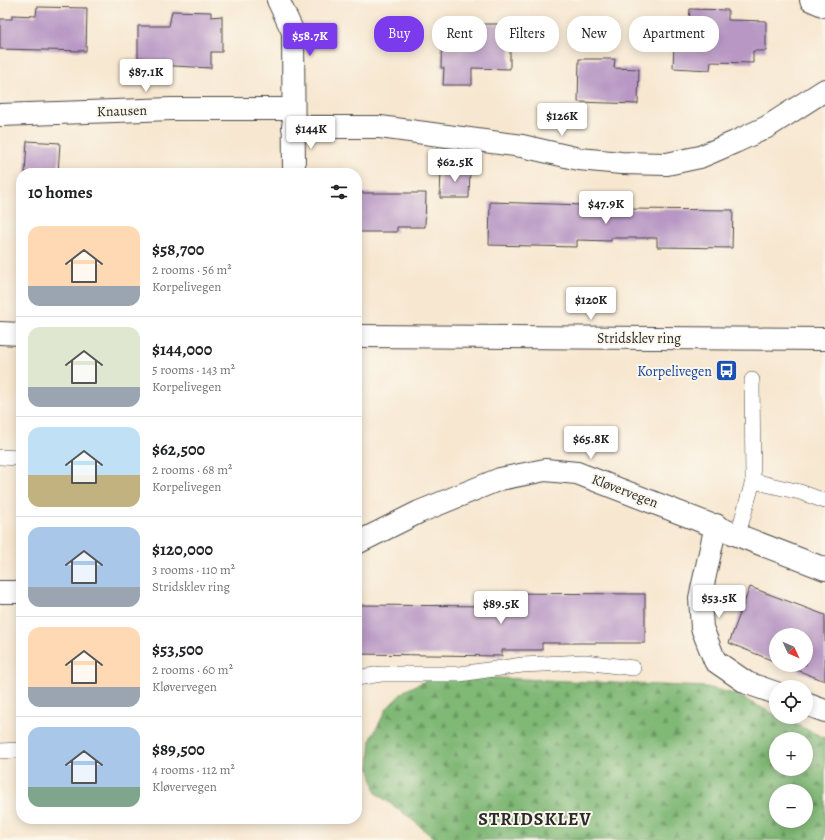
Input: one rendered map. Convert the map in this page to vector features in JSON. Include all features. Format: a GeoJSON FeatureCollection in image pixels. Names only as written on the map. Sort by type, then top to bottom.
{"type":"FeatureCollection","features":[{"type":"Feature","properties":{"kind":"street"},"geometry":{"type":"LineString","coordinates":[[278,0],[293,32],[294,168]]}},
{"type":"Feature","properties":{"kind":"street"},"geometry":{"type":"LineString","coordinates":[[811,0],[825,6]]}},
{"type":"Feature","properties":{"kind":"street"},"geometry":{"type":"LineString","coordinates":[[293,118],[380,127],[522,146],[579,159],[621,163],[667,164],[700,157],[735,142],[767,127],[825,90]]}},
{"type":"Feature","properties":{"kind":"street","name":"Knausen"},"geometry":{"type":"LineString","coordinates":[[0,115],[172,109],[293,118]]}},
{"type":"Feature","properties":{"kind":"street"},"geometry":{"type":"LineString","coordinates":[[0,333],[16,334]]}},
{"type":"Feature","properties":{"kind":"street","name":"Stridsklev ring"},"geometry":{"type":"LineString","coordinates":[[362,336],[825,340]]}},
{"type":"Feature","properties":{"kind":"street","name":"Kløvervegen"},"geometry":{"type":"LineString","coordinates":[[362,540],[419,512],[500,479],[545,470],[577,473],[716,525],[825,569]]}},
{"type":"Feature","properties":{"kind":"street"},"geometry":{"type":"LineString","coordinates":[[716,525],[700,598],[702,628],[715,661],[747,683],[769,691]]}},
{"type":"Feature","properties":{"kind":"street"},"geometry":{"type":"LineString","coordinates":[[0,592],[16,592]]}},
{"type":"Feature","properties":{"kind":"street"},"geometry":{"type":"LineString","coordinates":[[813,707],[825,711]]}},
{"type":"Feature","properties":{"kind":"lane"},"geometry":{"type":"LineString","coordinates":[[738,534],[753,481],[752,380]]}},
{"type":"Feature","properties":{"kind":"lane"},"geometry":{"type":"LineString","coordinates":[[0,457],[16,458]]}},
{"type":"Feature","properties":{"kind":"lane"},"geometry":{"type":"LineString","coordinates":[[753,481],[800,492],[825,501]]}},
{"type":"Feature","properties":{"kind":"lane"},"geometry":{"type":"LineString","coordinates":[[362,677],[380,674],[460,674],[522,664],[585,662],[633,668]]}},
{"type":"Feature","properties":{"kind":"lane"},"geometry":{"type":"LineString","coordinates":[[0,751],[16,750]]}},
{"type":"Feature","properties":{"kind":"green space"},"geometry":{"type":"Polygon","coordinates":[[[453,676],[707,687],[734,694],[769,712],[769,724],[795,724],[812,732],[769,732],[769,776],[813,776],[813,732],[825,738],[825,840],[436,840],[409,817],[376,793],[369,766],[371,739],[387,708],[404,691],[429,679],[453,676]]]}},
{"type":"Feature","properties":{"kind":"building"},"geometry":{"type":"Polygon","coordinates":[[[37,7],[87,8],[86,51],[0,49],[0,19],[12,19],[12,15],[36,16],[37,7]]]}},
{"type":"Feature","properties":{"kind":"building"},"geometry":{"type":"Polygon","coordinates":[[[690,9],[728,10],[728,20],[766,21],[766,51],[753,51],[753,63],[711,62],[710,70],[673,68],[674,52],[719,52],[719,16],[689,16],[690,9]]]}},
{"type":"Feature","properties":{"kind":"building"},"geometry":{"type":"Polygon","coordinates":[[[172,11],[211,12],[211,17],[222,16],[222,52],[211,52],[211,68],[138,64],[138,26],[169,26],[172,11]]]}},
{"type":"Feature","properties":{"kind":"building"},"geometry":{"type":"Polygon","coordinates":[[[487,24],[495,24],[495,52],[510,52],[510,69],[472,68],[472,85],[443,85],[444,68],[441,68],[441,52],[487,52],[487,24]]]}},
{"type":"Feature","properties":{"kind":"building"},"geometry":{"type":"Polygon","coordinates":[[[579,59],[615,59],[614,68],[639,69],[638,104],[578,102],[579,59]]]}},
{"type":"Feature","properties":{"kind":"building"},"geometry":{"type":"Polygon","coordinates":[[[27,141],[60,143],[58,168],[25,168],[27,141]]]}},
{"type":"Feature","properties":{"kind":"building"},"geometry":{"type":"Polygon","coordinates":[[[441,168],[470,168],[469,198],[440,198],[441,168]]]}},
{"type":"Feature","properties":{"kind":"building"},"geometry":{"type":"Polygon","coordinates":[[[362,193],[426,193],[425,227],[397,227],[397,232],[362,232],[362,193]]]}},
{"type":"Feature","properties":{"kind":"building"},"geometry":{"type":"Polygon","coordinates":[[[490,202],[584,205],[584,202],[611,202],[611,206],[627,207],[627,209],[733,210],[732,248],[657,247],[657,238],[611,238],[611,241],[577,240],[577,247],[489,245],[490,202]]]}},
{"type":"Feature","properties":{"kind":"building"},"geometry":{"type":"Polygon","coordinates":[[[750,587],[825,615],[825,681],[802,672],[813,672],[813,628],[769,628],[769,659],[729,643],[750,587]]]}},
{"type":"Feature","properties":{"kind":"building"},"geometry":{"type":"Polygon","coordinates":[[[496,593],[645,594],[645,643],[542,643],[542,650],[502,650],[502,656],[362,654],[362,605],[496,606],[496,593]]]}},
{"type":"Feature","properties":{"kind":"place","name":"Korpelivegen"},"geometry":{"type":"Point","coordinates":[727,371]}},
{"type":"Feature","properties":{"kind":"district","name":"STRIDSKLEV"},"geometry":{"type":"Point","coordinates":[535,819]}}]}
